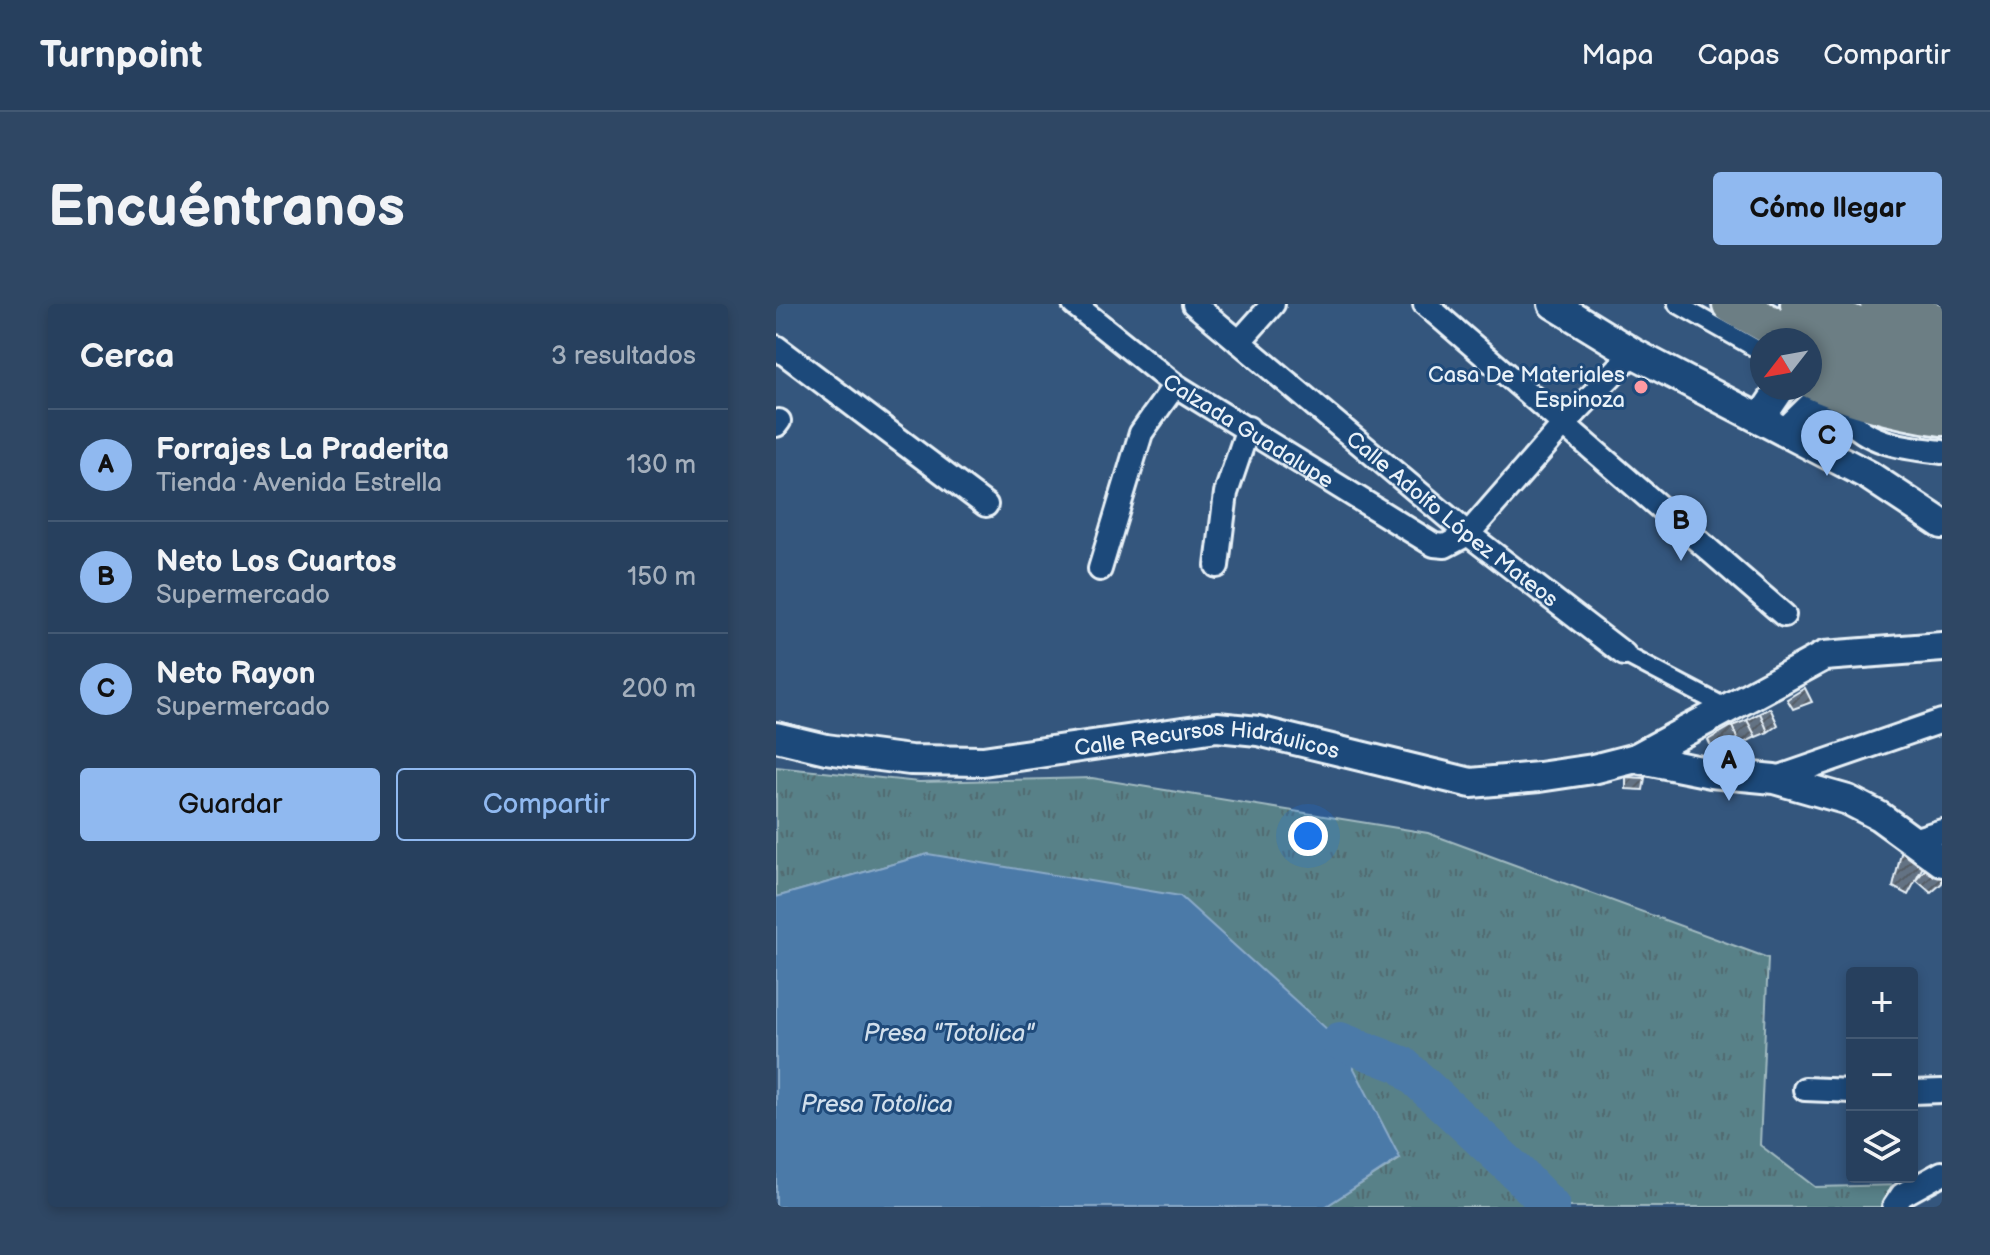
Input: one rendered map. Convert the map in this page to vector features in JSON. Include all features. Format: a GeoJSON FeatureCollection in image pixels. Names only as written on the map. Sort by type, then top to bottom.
{"type":"FeatureCollection","features":[{"type":"Feature","properties":{"kind":"highway"},"geometry":{"type":"LineString","coordinates":[[1724,304],[1750,331]]}},
{"type":"Feature","properties":{"kind":"highway"},"geometry":{"type":"LineString","coordinates":[[1732,304],[1775,328]]}},
{"type":"Feature","properties":{"kind":"highway"},"geometry":{"type":"LineString","coordinates":[[1800,304],[1913,349],[1942,354]]}},
{"type":"Feature","properties":{"kind":"highway"},"geometry":{"type":"LineString","coordinates":[[1880,304],[1942,325]]}},
{"type":"Feature","properties":{"kind":"highway"},"geometry":{"type":"LineString","coordinates":[[1822,350],[1895,379],[1942,389]]}},
{"type":"Feature","properties":{"kind":"highway"},"geometry":{"type":"LineString","coordinates":[[1822,384],[1882,423],[1942,416]]}},
{"type":"Feature","properties":{"kind":"street","name":"Calzada Guadalupe"},"geometry":{"type":"LineString","coordinates":[[1074,304],[1175,385],[1434,545],[1445,546],[1468,534]]}},
{"type":"Feature","properties":{"kind":"street","name":"Calle Adolfo López Mateos"},"geometry":{"type":"LineString","coordinates":[[1194,304],[1468,534],[1624,654],[1729,709]]}},
{"type":"Feature","properties":{"kind":"street"},"geometry":{"type":"LineString","coordinates":[[1239,342],[1273,304]]}},
{"type":"Feature","properties":{"kind":"street"},"geometry":{"type":"LineString","coordinates":[[1425,304],[1784,615]]}},
{"type":"Feature","properties":{"kind":"street"},"geometry":{"type":"LineString","coordinates":[[1553,304],[1633,353],[1868,475],[1942,524]]}},
{"type":"Feature","properties":{"kind":"street"},"geometry":{"type":"LineString","coordinates":[[1677,304],[1750,345]]}},
{"type":"Feature","properties":{"kind":"street"},"geometry":{"type":"LineString","coordinates":[[776,347],[986,505]]}},
{"type":"Feature","properties":{"kind":"street"},"geometry":{"type":"LineString","coordinates":[[1468,534],[1564,424],[1633,353]]}},
{"type":"Feature","properties":{"kind":"street"},"geometry":{"type":"LineString","coordinates":[[1100,569],[1141,433],[1175,385]]}},
{"type":"Feature","properties":{"kind":"street"},"geometry":{"type":"LineString","coordinates":[[1760,419],[1773,400]]}},
{"type":"Feature","properties":{"kind":"street"},"geometry":{"type":"LineString","coordinates":[[1787,431],[1808,400]]}},
{"type":"Feature","properties":{"kind":"street"},"geometry":{"type":"LineString","coordinates":[[1882,423],[1903,447],[1942,452]]}},
{"type":"Feature","properties":{"kind":"street"},"geometry":{"type":"LineString","coordinates":[[1868,475],[1882,423]]}},
{"type":"Feature","properties":{"kind":"street"},"geometry":{"type":"LineString","coordinates":[[1217,566],[1226,493],[1248,428]]}},
{"type":"Feature","properties":{"kind":"street"},"geometry":{"type":"LineString","coordinates":[[1636,758],[1824,656],[1942,647]]}},
{"type":"Feature","properties":{"kind":"street"},"geometry":{"type":"LineString","coordinates":[[1774,779],[1942,721]]}},
{"type":"Feature","properties":{"kind":"street","name":"Calle Recursos Hidráulicos"},"geometry":{"type":"LineString","coordinates":[[776,737],[826,749],[896,758],[983,761],[1217,727],[1258,731],[1471,783],[1593,769],[1636,758]]}},
{"type":"Feature","properties":{"kind":"street"},"geometry":{"type":"LineString","coordinates":[[1636,758],[1711,773],[1774,779],[1848,800],[1879,816],[1942,862]]}},
{"type":"Feature","properties":{"kind":"street"},"geometry":{"type":"LineString","coordinates":[[1913,840],[1942,831]]}},
{"type":"Feature","properties":{"kind":"street"},"geometry":{"type":"LineString","coordinates":[[1805,1089],[1846,1091]]}},
{"type":"Feature","properties":{"kind":"street"},"geometry":{"type":"LineString","coordinates":[[1918,1092],[1942,1091]]}},
{"type":"Feature","properties":{"kind":"street"},"geometry":{"type":"LineString","coordinates":[[1894,1207],[1902,1195],[1942,1173]]}},
{"type":"Feature","properties":{"kind":"green space"},"geometry":{"type":"Polygon","coordinates":[[[776,767],[919,782],[1092,778],[1428,833],[1768,958],[1760,1145],[1815,1187],[1901,1185],[1894,1207],[1325,1207],[1400,1159],[928,854],[776,897],[776,767]]]}},
{"type":"Feature","properties":{"kind":"water","name":"Presa \"Totolica\""},"geometry":{"type":"Polygon","coordinates":[[[928,854],[1180,896],[1340,1041],[1400,1158],[1325,1207],[776,1207],[776,897],[928,854]]]}},
{"type":"Feature","properties":{"kind":"building"},"geometry":{"type":"Polygon","coordinates":[[[1805,688],[1812,702],[1793,709],[1787,699],[1805,688]]]}},
{"type":"Feature","properties":{"kind":"building"},"geometry":{"type":"Polygon","coordinates":[[[1770,708],[1778,725],[1768,732],[1760,713],[1770,708]]]}},
{"type":"Feature","properties":{"kind":"building"},"geometry":{"type":"Polygon","coordinates":[[[1760,713],[1768,732],[1756,737],[1747,720],[1760,713]]]}},
{"type":"Feature","properties":{"kind":"building"},"geometry":{"type":"Polygon","coordinates":[[[1747,720],[1756,737],[1740,745],[1732,726],[1747,720]]]}},
{"type":"Feature","properties":{"kind":"building"},"geometry":{"type":"Polygon","coordinates":[[[1732,726],[1740,745],[1715,755],[1708,740],[1732,726]]]}},
{"type":"Feature","properties":{"kind":"building"},"geometry":{"type":"Polygon","coordinates":[[[1626,777],[1645,778],[1643,790],[1626,789],[1626,777]]]}},
{"type":"Feature","properties":{"kind":"building"},"geometry":{"type":"Polygon","coordinates":[[[1904,841],[1927,859],[1908,895],[1893,887],[1904,841]]]}},
{"type":"Feature","properties":{"kind":"building"},"geometry":{"type":"Polygon","coordinates":[[[1929,865],[1942,872],[1942,883],[1931,893],[1916,880],[1929,865]]]}},
{"type":"Feature","properties":{"kind":"waterway"},"geometry":{"type":"LineString","coordinates":[[1340,1041],[1402,1065],[1551,1207]]}},
{"type":"Feature","properties":{"kind":"place","name":"Casa De Materiales Espinoza"},"geometry":{"type":"Point","coordinates":[1641,387]}},
{"type":"Feature","properties":{"kind":"place","name":"Neto Rayon"},"geometry":{"type":"Point","coordinates":[1827,476]}},
{"type":"Feature","properties":{"kind":"place","name":"Neto Los Cuartos"},"geometry":{"type":"Point","coordinates":[1681,561]}},
{"type":"Feature","properties":{"kind":"place","name":"Forrajes La Praderita"},"geometry":{"type":"Point","coordinates":[1729,801]}},
{"type":"Feature","properties":{"kind":"water label","name":"Presa Totolica"},"geometry":{"type":"Point","coordinates":[877,1104]}}]}
